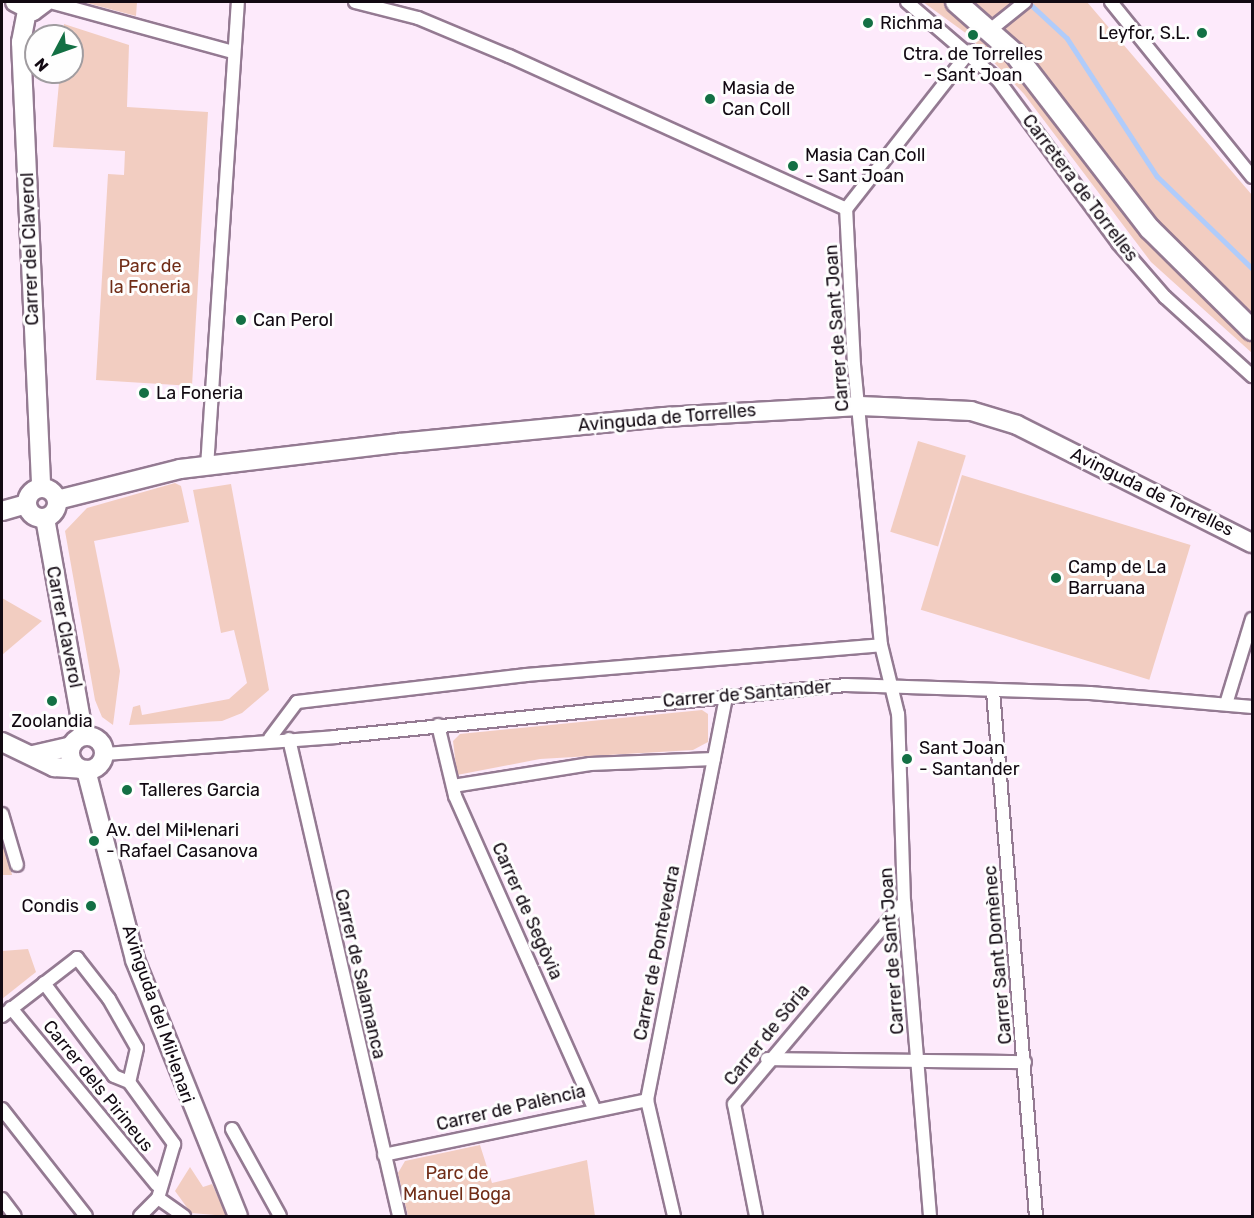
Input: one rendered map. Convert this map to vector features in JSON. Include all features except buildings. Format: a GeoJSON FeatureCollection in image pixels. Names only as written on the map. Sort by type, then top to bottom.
{"type":"FeatureCollection","features":[{"type":"Feature","properties":{"kind":"main road","name":"Carretera de Torrelles"},"geometry":{"type":"LineString","coordinates":[[956,2],[990,30],[1041,83],[1150,229],[1252,330]]}},
{"type":"Feature","properties":{"kind":"street"},"geometry":{"type":"LineString","coordinates":[[21,6],[45,2]]}},
{"type":"Feature","properties":{"kind":"street"},"geometry":{"type":"LineString","coordinates":[[50,2],[233,52]]}},
{"type":"Feature","properties":{"kind":"street"},"geometry":{"type":"LineString","coordinates":[[207,466],[238,2]]}},
{"type":"Feature","properties":{"kind":"street"},"geometry":{"type":"LineString","coordinates":[[355,2],[418,18],[509,56],[846,209],[970,51]]}},
{"type":"Feature","properties":{"kind":"street","name":"Carretera de Torrelles"},"geometry":{"type":"LineString","coordinates":[[907,2],[970,51],[1014,98],[1118,243],[1165,297],[1252,376]]}},
{"type":"Feature","properties":{"kind":"street"},"geometry":{"type":"LineString","coordinates":[[990,30],[1025,2]]}},
{"type":"Feature","properties":{"kind":"street"},"geometry":{"type":"LineString","coordinates":[[1111,2],[1252,177]]}},
{"type":"Feature","properties":{"kind":"street","name":"Carrer del Claverol"},"geometry":{"type":"LineString","coordinates":[[21,6],[41,489]]}},
{"type":"Feature","properties":{"kind":"street","name":"Carrer de Sant Joan"},"geometry":{"type":"LineString","coordinates":[[846,209],[881,645],[898,714],[904,902],[930,1216]]}},
{"type":"Feature","properties":{"kind":"street","name":"Avinguda de Torrelles"},"geometry":{"type":"LineString","coordinates":[[57,500],[207,466],[664,417],[860,405],[970,411],[1017,425],[1252,543]]}},
{"type":"Feature","properties":{"kind":"street"},"geometry":{"type":"LineString","coordinates":[[41,489],[57,500],[54,512],[45,518],[36,517],[27,504],[32,492],[41,489]]}},
{"type":"Feature","properties":{"kind":"street"},"geometry":{"type":"LineString","coordinates":[[2,511],[27,504]]}},
{"type":"Feature","properties":{"kind":"street","name":"Carrer Claverol"},"geometry":{"type":"LineString","coordinates":[[45,518],[78,741]]}},
{"type":"Feature","properties":{"kind":"street"},"geometry":{"type":"LineString","coordinates":[[1226,704],[1252,619]]}},
{"type":"Feature","properties":{"kind":"street","name":"Carrer de Santander"},"geometry":{"type":"LineString","coordinates":[[270,738],[297,702],[526,675],[881,645]]}},
{"type":"Feature","properties":{"kind":"street","name":"Carrer de Santander"},"geometry":{"type":"LineString","coordinates":[[104,754],[270,738],[289,739],[726,696],[889,684],[1252,707]]}},
{"type":"Feature","properties":{"kind":"street","name":"Carrer Sant Domènec"},"geometry":{"type":"LineString","coordinates":[[993,691],[1036,1216]]}},
{"type":"Feature","properties":{"kind":"street","name":"Carrer de Pontevedra"},"geometry":{"type":"LineString","coordinates":[[674,1216],[647,1100],[726,696]]}},
{"type":"Feature","properties":{"kind":"street","name":"Carrer de Segòvia"},"geometry":{"type":"LineString","coordinates":[[438,725],[453,786],[594,1108]]}},
{"type":"Feature","properties":{"kind":"street"},"geometry":{"type":"LineString","coordinates":[[2,746],[33,755],[54,767],[84,769],[97,767],[104,754],[96,739],[78,741],[33,755]]}},
{"type":"Feature","properties":{"kind":"street","name":"Carrer de Salamanca"},"geometry":{"type":"LineString","coordinates":[[289,739],[399,1216]]}},
{"type":"Feature","properties":{"kind":"street"},"geometry":{"type":"LineString","coordinates":[[78,741],[72,762],[84,769]]}},
{"type":"Feature","properties":{"kind":"street"},"geometry":{"type":"LineString","coordinates":[[453,786],[590,764],[714,759]]}},
{"type":"Feature","properties":{"kind":"street","name":"Avinguda del Mil·lenari"},"geometry":{"type":"LineString","coordinates":[[84,769],[135,960],[238,1216]]}},
{"type":"Feature","properties":{"kind":"street"},"geometry":{"type":"LineString","coordinates":[[2,814],[17,865]]}},
{"type":"Feature","properties":{"kind":"street","name":"Carrer de Sòria"},"geometry":{"type":"LineString","coordinates":[[756,1216],[734,1104],[767,1059],[904,902]]}},
{"type":"Feature","properties":{"kind":"street"},"geometry":{"type":"LineString","coordinates":[[6,1012],[77,958],[109,999],[137,1048],[129,1083]]}},
{"type":"Feature","properties":{"kind":"street"},"geometry":{"type":"LineString","coordinates":[[44,983],[114,1076],[129,1083],[174,1144],[173,1158],[158,1192],[140,1216]]}},
{"type":"Feature","properties":{"kind":"street","name":"Carrer dels Pirineus"},"geometry":{"type":"LineString","coordinates":[[6,1012],[158,1192],[184,1216]]}},
{"type":"Feature","properties":{"kind":"street"},"geometry":{"type":"LineString","coordinates":[[767,1059],[1025,1062]]}},
{"type":"Feature","properties":{"kind":"street","name":"Carrer de Palència"},"geometry":{"type":"LineString","coordinates":[[384,1155],[594,1108],[647,1100]]}},
{"type":"Feature","properties":{"kind":"street"},"geometry":{"type":"LineString","coordinates":[[2,1109],[86,1216]]}},
{"type":"Feature","properties":{"kind":"street"},"geometry":{"type":"LineString","coordinates":[[232,1129],[280,1216]]}},
{"type":"Feature","properties":{"kind":"street"},"geometry":{"type":"LineString","coordinates":[[2,1199],[15,1216]]}},
{"type":"Feature","properties":{"kind":"green space"},"geometry":{"type":"Polygon","coordinates":[[[83,2],[137,2],[136,16],[83,2]]]}},
{"type":"Feature","properties":{"kind":"green space"},"geometry":{"type":"Polygon","coordinates":[[[923,2],[1087,2],[1252,195],[1252,353],[1151,262],[1024,94],[967,34],[923,2]]]}},
{"type":"Feature","properties":{"kind":"green space","name":"Parc de la Foneria"},"geometry":{"type":"Polygon","coordinates":[[[84,30],[129,45],[127,107],[208,112],[192,386],[96,380],[108,174],[124,175],[125,151],[53,147],[59,84],[84,84],[84,30]]]}},
{"type":"Feature","properties":{"kind":"green space"},"geometry":{"type":"Polygon","coordinates":[[[918,441],[966,456],[938,546],[890,532],[918,441]]]}},
{"type":"Feature","properties":{"kind":"green space","name":"Camp de La Barruana"},"geometry":{"type":"Polygon","coordinates":[[[962,475],[1191,545],[1149,680],[921,610],[962,475]]]}},
{"type":"Feature","properties":{"kind":"green space"},"geometry":{"type":"Polygon","coordinates":[[[175,483],[181,486],[189,522],[94,541],[120,671],[113,725],[102,717],[95,700],[65,531],[87,508],[175,483]]]}},
{"type":"Feature","properties":{"kind":"green space"},"geometry":{"type":"Polygon","coordinates":[[[231,484],[269,690],[242,713],[222,721],[129,725],[133,707],[140,705],[142,715],[229,699],[247,683],[234,630],[221,633],[193,490],[231,484]]]}},
{"type":"Feature","properties":{"kind":"green space"},"geometry":{"type":"Polygon","coordinates":[[[2,598],[42,621],[2,655],[2,598]]]}},
{"type":"Feature","properties":{"kind":"green space"},"geometry":{"type":"Polygon","coordinates":[[[702,710],[708,714],[708,742],[693,750],[540,759],[457,775],[453,741],[460,734],[702,710]]]}},
{"type":"Feature","properties":{"kind":"green space"},"geometry":{"type":"Polygon","coordinates":[[[2,829],[12,875],[2,875],[2,829]]]}},
{"type":"Feature","properties":{"kind":"green space"},"geometry":{"type":"Polygon","coordinates":[[[28,949],[36,972],[2,999],[2,951],[28,949]]]}},
{"type":"Feature","properties":{"kind":"green space","name":"Parc de Manuel Boga"},"geometry":{"type":"Polygon","coordinates":[[[480,1145],[492,1183],[587,1160],[595,1216],[408,1216],[398,1173],[405,1161],[480,1145]]]}},
{"type":"Feature","properties":{"kind":"green space"},"geometry":{"type":"Polygon","coordinates":[[[190,1167],[203,1187],[212,1184],[227,1216],[191,1213],[175,1191],[190,1167]]]}},
{"type":"Feature","properties":{"kind":"waterway"},"geometry":{"type":"LineString","coordinates":[[1028,2],[1067,38],[1157,176],[1252,268]]}},
{"type":"Feature","properties":{"kind":"place","name":"Richma"},"geometry":{"type":"Point","coordinates":[868,23]}},
{"type":"Feature","properties":{"kind":"place","name":"Leyfor, S.L."},"geometry":{"type":"Point","coordinates":[1202,33]}},
{"type":"Feature","properties":{"kind":"place","name":"Ctra. de Torrelles - Sant Joan"},"geometry":{"type":"Point","coordinates":[973,35]}},
{"type":"Feature","properties":{"kind":"place","name":"Masia de Can Coll"},"geometry":{"type":"Point","coordinates":[710,99]}},
{"type":"Feature","properties":{"kind":"place","name":"Masia Can Coll - Sant Joan"},"geometry":{"type":"Point","coordinates":[793,166]}},
{"type":"Feature","properties":{"kind":"place","name":"Can Perol"},"geometry":{"type":"Point","coordinates":[241,320]}},
{"type":"Feature","properties":{"kind":"place","name":"La Foneria"},"geometry":{"type":"Point","coordinates":[144,393]}},
{"type":"Feature","properties":{"kind":"place","name":"Camp de La Barruana"},"geometry":{"type":"Point","coordinates":[1056,578]}},
{"type":"Feature","properties":{"kind":"place","name":"Zoolandia"},"geometry":{"type":"Point","coordinates":[52,701]}},
{"type":"Feature","properties":{"kind":"place","name":"Sant Joan - Santander"},"geometry":{"type":"Point","coordinates":[907,759]}},
{"type":"Feature","properties":{"kind":"place","name":"Talleres Garcia"},"geometry":{"type":"Point","coordinates":[127,790]}},
{"type":"Feature","properties":{"kind":"place","name":"Av. del Mil·lenari - Rafael Casanova"},"geometry":{"type":"Point","coordinates":[94,841]}},
{"type":"Feature","properties":{"kind":"place","name":"Condis"},"geometry":{"type":"Point","coordinates":[91,906]}}]}
